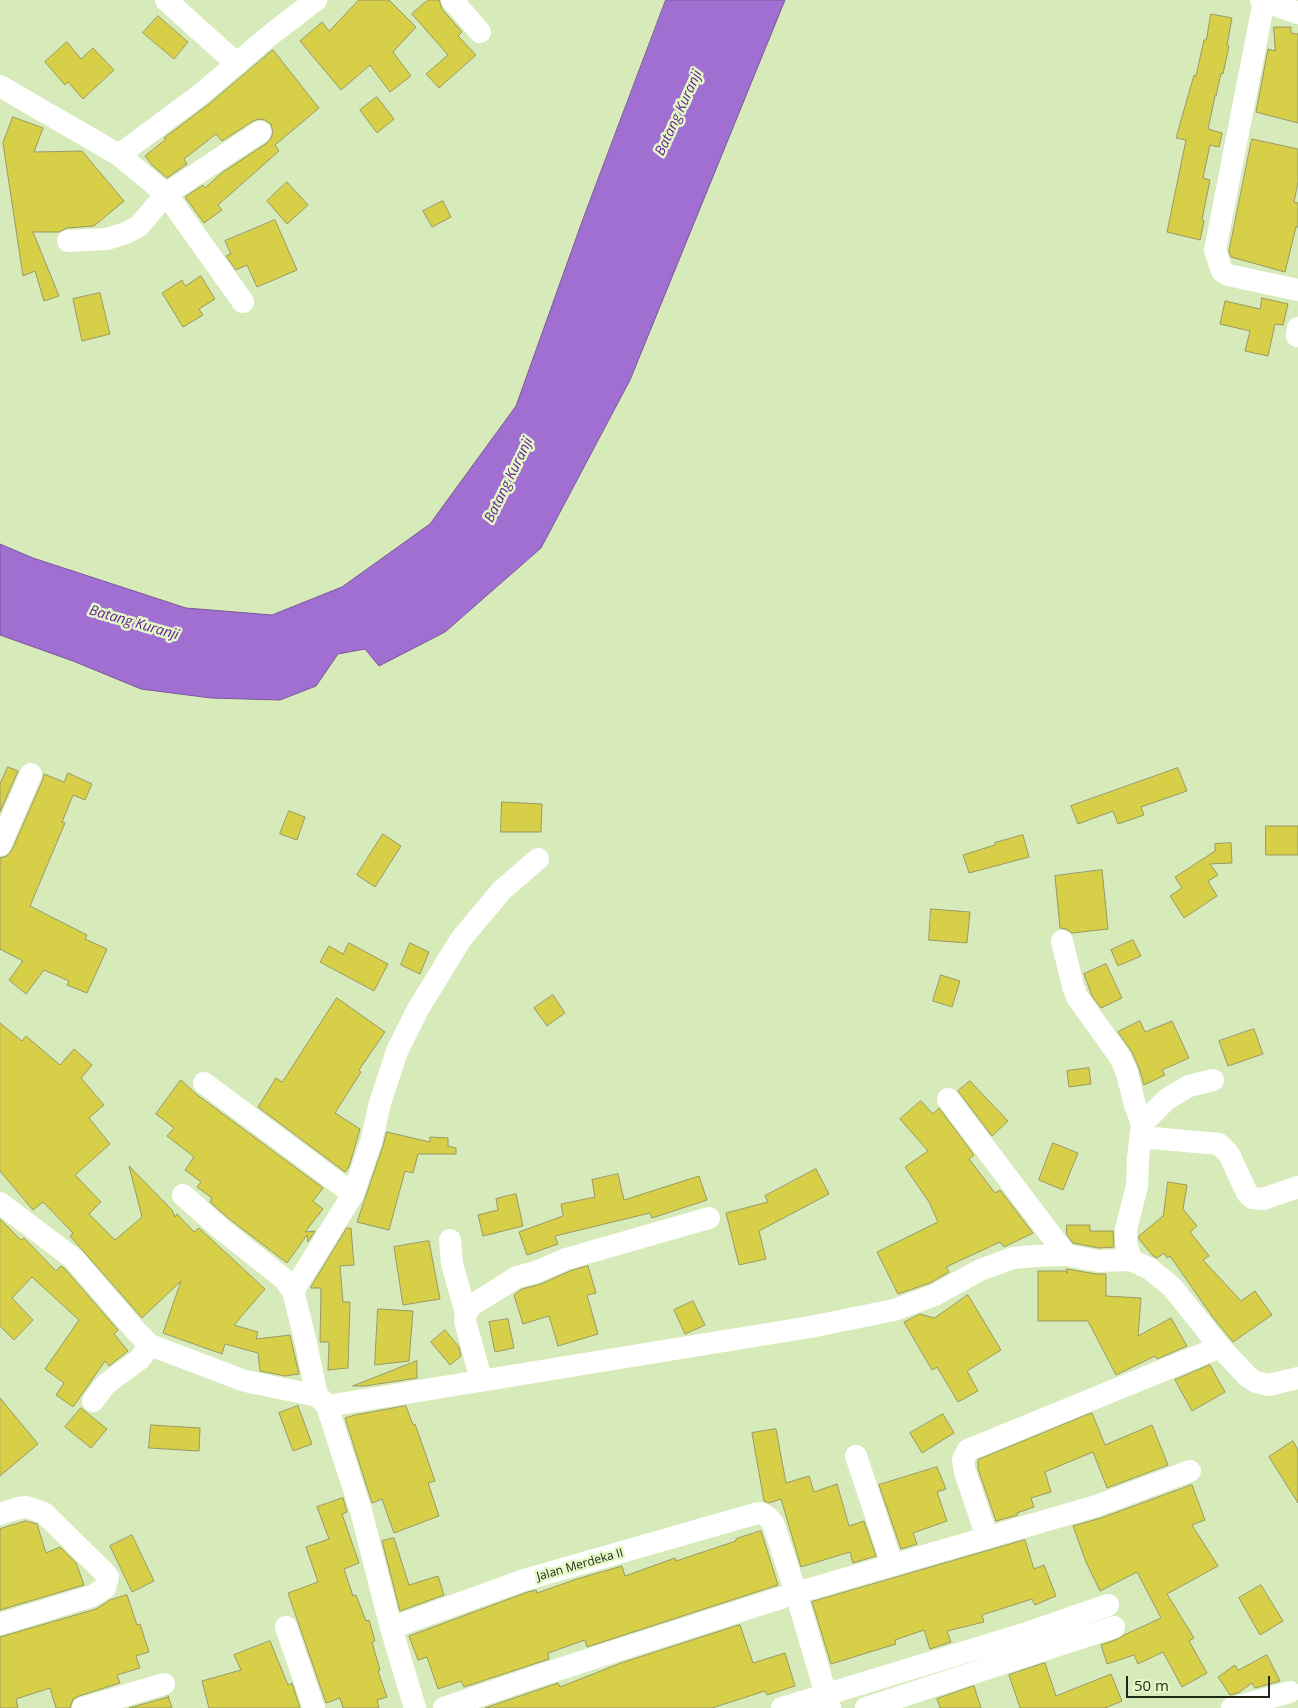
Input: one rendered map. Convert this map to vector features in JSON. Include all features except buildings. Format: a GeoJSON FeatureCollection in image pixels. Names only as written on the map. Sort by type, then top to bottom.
{"type":"FeatureCollection","features":[{"type":"Feature","properties":{"kind":"street"},"geometry":{"type":"LineString","coordinates":[[166,0],[237,64]]}},
{"type":"Feature","properties":{"kind":"street"},"geometry":{"type":"LineString","coordinates":[[120,155],[201,94],[316,0]]}},
{"type":"Feature","properties":{"kind":"street"},"geometry":{"type":"LineString","coordinates":[[452,0],[480,32]]}},
{"type":"Feature","properties":{"kind":"street"},"geometry":{"type":"LineString","coordinates":[[1298,13],[1262,1],[1215,250],[1222,271],[1228,275],[1298,290]]}},
{"type":"Feature","properties":{"kind":"street"},"geometry":{"type":"LineString","coordinates":[[0,86],[120,155],[166,194],[243,302]]}},
{"type":"Feature","properties":{"kind":"street"},"geometry":{"type":"LineString","coordinates":[[68,240],[107,240],[139,226],[166,194],[260,132]]}},
{"type":"Feature","properties":{"kind":"street"},"geometry":{"type":"LineString","coordinates":[[0,845],[31,774]]}},
{"type":"Feature","properties":{"kind":"street"},"geometry":{"type":"LineString","coordinates":[[293,1291],[353,1194],[371,1142],[380,1103],[397,1050],[418,1009],[461,939],[502,890],[538,859]]}},
{"type":"Feature","properties":{"kind":"street"},"geometry":{"type":"LineString","coordinates":[[1062,941],[1077,997],[1120,1057],[1127,1073],[1142,1130],[1138,1158],[1138,1186],[1126,1229],[1126,1243],[1131,1260]]}},
{"type":"Feature","properties":{"kind":"street"},"geometry":{"type":"LineString","coordinates":[[1142,1130],[1167,1099],[1189,1086],[1213,1080]]}},
{"type":"Feature","properties":{"kind":"street"},"geometry":{"type":"LineString","coordinates":[[204,1084],[353,1194]]}},
{"type":"Feature","properties":{"kind":"street"},"geometry":{"type":"LineString","coordinates":[[948,1099],[1066,1255]]}},
{"type":"Feature","properties":{"kind":"street"},"geometry":{"type":"LineString","coordinates":[[1142,1130],[1219,1144],[1230,1154],[1247,1193],[1252,1198],[1257,1199],[1298,1187]]}},
{"type":"Feature","properties":{"kind":"street"},"geometry":{"type":"LineString","coordinates":[[183,1195],[220,1228],[284,1279],[293,1291],[322,1401],[361,1511],[391,1628],[415,1708]]}},
{"type":"Feature","properties":{"kind":"street"},"geometry":{"type":"LineString","coordinates":[[0,1203],[74,1259],[128,1323],[150,1345],[245,1381],[306,1392],[322,1401],[481,1379],[810,1327],[885,1312],[935,1295],[980,1270],[1013,1258],[1066,1255],[1098,1261],[1131,1260],[1150,1269],[1172,1287],[1220,1347],[1248,1377],[1256,1382],[1269,1385],[1298,1378]]}},
{"type":"Feature","properties":{"kind":"street"},"geometry":{"type":"LineString","coordinates":[[466,1313],[472,1306],[517,1277],[536,1272],[566,1259],[709,1218]]}},
{"type":"Feature","properties":{"kind":"street"},"geometry":{"type":"LineString","coordinates":[[450,1240],[452,1264],[466,1313],[465,1321],[481,1379]]}},
{"type":"Feature","properties":{"kind":"street"},"geometry":{"type":"LineString","coordinates":[[93,1401],[106,1384],[140,1359],[150,1345]]}},
{"type":"Feature","properties":{"kind":"street"},"geometry":{"type":"LineString","coordinates":[[987,1537],[965,1472],[963,1460],[968,1450],[1220,1347]]}},
{"type":"Feature","properties":{"kind":"street"},"geometry":{"type":"LineString","coordinates":[[856,1456],[892,1564]]}},
{"type":"Feature","properties":{"kind":"street"},"geometry":{"type":"LineString","coordinates":[[444,1708],[796,1593],[1096,1506],[1190,1471]]}},
{"type":"Feature","properties":{"kind":"street"},"geometry":{"type":"LineString","coordinates":[[0,1514],[27,1507],[44,1513],[108,1577],[105,1588],[92,1596],[0,1624]]}},
{"type":"Feature","properties":{"kind":"street","name":"Jalan Merdeka II"},"geometry":{"type":"LineString","coordinates":[[391,1628],[524,1580],[758,1513],[770,1519],[796,1593]]}},
{"type":"Feature","properties":{"kind":"street"},"geometry":{"type":"LineString","coordinates":[[796,1593],[828,1701]]}},
{"type":"Feature","properties":{"kind":"street"},"geometry":{"type":"LineString","coordinates":[[782,1708],[828,1701],[1108,1605]]}},
{"type":"Feature","properties":{"kind":"street"},"geometry":{"type":"LineString","coordinates":[[866,1708],[1000,1666],[1114,1627]]}},
{"type":"Feature","properties":{"kind":"street"},"geometry":{"type":"LineString","coordinates":[[286,1628],[314,1708]]}},
{"type":"Feature","properties":{"kind":"street"},"geometry":{"type":"LineString","coordinates":[[992,1644],[1000,1666]]}},
{"type":"Feature","properties":{"kind":"street"},"geometry":{"type":"LineString","coordinates":[[83,1708],[164,1684]]}},
{"type":"Feature","properties":{"kind":"street"},"geometry":{"type":"LineString","coordinates":[[1232,1708],[1290,1692]]}},
{"type":"Feature","properties":{"kind":"water","name":"Batang Kuranji"},"geometry":{"type":"Polygon","coordinates":[[[666,0],[785,0],[630,380],[541,548],[445,632],[379,666],[365,649],[338,654],[316,686],[280,700],[211,698],[141,689],[73,661],[0,635],[0,544],[33,558],[186,608],[272,615],[342,587],[430,524],[516,406],[583,219],[666,0]]]}}]}
